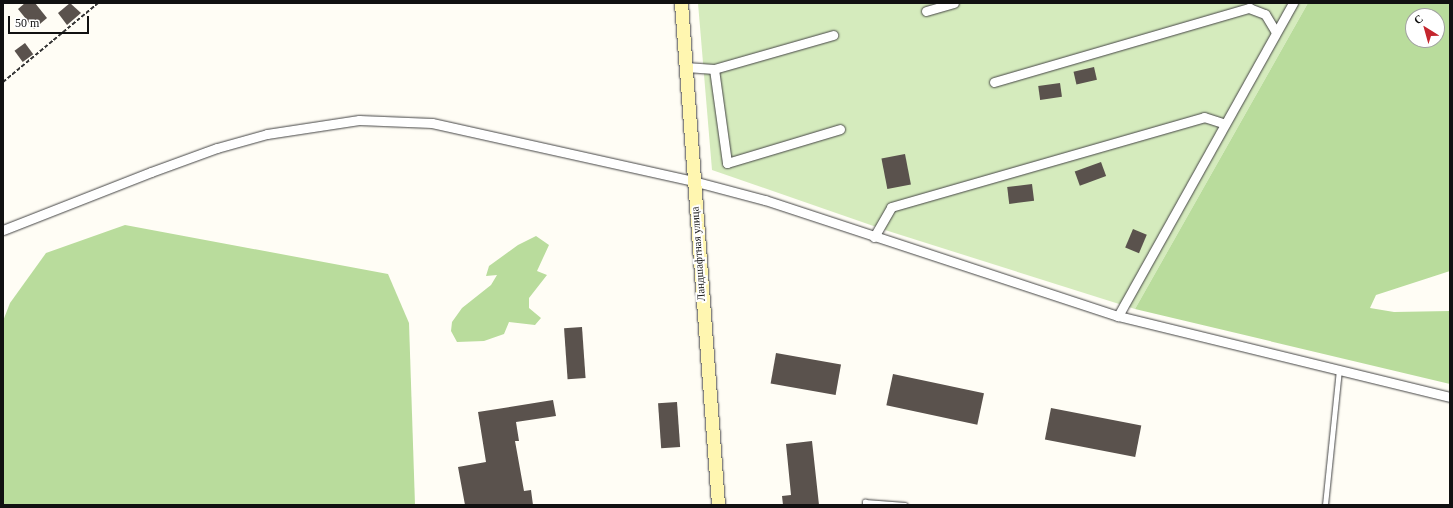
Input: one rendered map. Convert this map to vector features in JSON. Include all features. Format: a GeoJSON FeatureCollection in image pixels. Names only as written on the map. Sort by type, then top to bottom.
{"type":"FeatureCollection","features":[{"type":"Feature","properties":{"kind":"street","name":"Ландшафтная улица"},"geometry":{"type":"LineString","coordinates":[[681,3],[718,505]]}},
{"type":"Feature","properties":{"kind":"street"},"geometry":{"type":"LineString","coordinates":[[926,11],[954,3]]}},
{"type":"Feature","properties":{"kind":"street"},"geometry":{"type":"LineString","coordinates":[[1118,316],[1293,3]]}},
{"type":"Feature","properties":{"kind":"street"},"geometry":{"type":"LineString","coordinates":[[994,82],[1249,8],[1265,14],[1276,32]]}},
{"type":"Feature","properties":{"kind":"street"},"geometry":{"type":"LineString","coordinates":[[686,67],[714,69],[833,35]]}},
{"type":"Feature","properties":{"kind":"street"},"geometry":{"type":"LineString","coordinates":[[714,69],[727,162],[840,129]]}},
{"type":"Feature","properties":{"kind":"street"},"geometry":{"type":"LineString","coordinates":[[874,237],[891,207],[1204,117],[1225,124]]}},
{"type":"Feature","properties":{"kind":"street"},"geometry":{"type":"LineString","coordinates":[[3,230],[217,148],[267,134],[359,120],[390,119],[461,127],[693,181],[766,200],[874,237],[1118,316],[1450,397]]}},
{"type":"Feature","properties":{"kind":"lane"},"geometry":{"type":"LineString","coordinates":[[1325,505],[1339,370]]}},
{"type":"Feature","properties":{"kind":"lane"},"geometry":{"type":"LineString","coordinates":[[865,505],[865,502],[905,505]]}},
{"type":"Feature","properties":{"kind":"path"},"geometry":{"type":"LineString","coordinates":[[3,82],[98,3]]}},
{"type":"Feature","properties":{"kind":"green space"},"geometry":{"type":"Polygon","coordinates":[[[698,3],[1308,3],[1135,309],[885,230],[712,170],[698,3]]]}},
{"type":"Feature","properties":{"kind":"green space"},"geometry":{"type":"Polygon","coordinates":[[[1308,3],[1450,3],[1450,271],[1376,295],[1370,308],[1394,312],[1450,311],[1450,384],[1135,309],[1308,3]]]}},
{"type":"Feature","properties":{"kind":"green space"},"geometry":{"type":"Polygon","coordinates":[[[125,225],[388,274],[409,323],[415,505],[3,505],[3,321],[10,303],[46,253],[125,225]]]}},
{"type":"Feature","properties":{"kind":"green space"},"geometry":{"type":"Polygon","coordinates":[[[536,236],[549,245],[537,271],[547,275],[529,298],[529,308],[541,318],[535,325],[509,322],[504,334],[484,341],[457,342],[451,331],[452,322],[462,308],[491,285],[497,275],[486,276],[489,266],[518,245],[536,236]]]}},
{"type":"Feature","properties":{"kind":"building"},"geometry":{"type":"Polygon","coordinates":[[[25,3],[35,3],[47,18],[34,29],[18,9],[25,3]]]}},
{"type":"Feature","properties":{"kind":"building"},"geometry":{"type":"Polygon","coordinates":[[[70,3],[81,13],[67,25],[58,13],[70,3]]]}},
{"type":"Feature","properties":{"kind":"building"},"geometry":{"type":"Polygon","coordinates":[[[25,43],[33,54],[23,62],[14,51],[25,43]]]}},
{"type":"Feature","properties":{"kind":"building"},"geometry":{"type":"Polygon","coordinates":[[[1094,67],[1097,80],[1076,84],[1074,72],[1094,67]]]}},
{"type":"Feature","properties":{"kind":"building"},"geometry":{"type":"Polygon","coordinates":[[[1060,83],[1062,97],[1040,100],[1038,86],[1060,83]]]}},
{"type":"Feature","properties":{"kind":"building"},"geometry":{"type":"Polygon","coordinates":[[[905,154],[911,184],[887,189],[881,159],[905,154]]]}},
{"type":"Feature","properties":{"kind":"building"},"geometry":{"type":"Polygon","coordinates":[[[1101,162],[1106,176],[1080,186],[1075,172],[1101,162]]]}},
{"type":"Feature","properties":{"kind":"building"},"geometry":{"type":"Polygon","coordinates":[[[1032,184],[1034,201],[1009,204],[1007,187],[1032,184]]]}},
{"type":"Feature","properties":{"kind":"building"},"geometry":{"type":"Polygon","coordinates":[[[1133,229],[1147,235],[1139,253],[1125,247],[1133,229]]]}},
{"type":"Feature","properties":{"kind":"building"},"geometry":{"type":"Polygon","coordinates":[[[582,327],[586,378],[568,379],[564,328],[582,327]]]}},
{"type":"Feature","properties":{"kind":"building"},"geometry":{"type":"Polygon","coordinates":[[[776,353],[841,364],[836,395],[771,384],[776,353]]]}},
{"type":"Feature","properties":{"kind":"building"},"geometry":{"type":"Polygon","coordinates":[[[893,374],[984,393],[977,425],[886,405],[893,374]]]}},
{"type":"Feature","properties":{"kind":"building"},"geometry":{"type":"Polygon","coordinates":[[[553,400],[556,416],[516,422],[519,441],[515,441],[524,491],[531,490],[533,505],[465,505],[458,467],[486,462],[478,412],[553,400]]]}},
{"type":"Feature","properties":{"kind":"building"},"geometry":{"type":"Polygon","coordinates":[[[677,402],[680,447],[661,448],[658,403],[677,402]]]}},
{"type":"Feature","properties":{"kind":"building"},"geometry":{"type":"Polygon","coordinates":[[[1051,408],[1141,426],[1135,457],[1045,439],[1051,408]]]}},
{"type":"Feature","properties":{"kind":"building"},"geometry":{"type":"Polygon","coordinates":[[[812,441],[819,505],[783,505],[782,496],[791,495],[786,444],[812,441]]]}}]}
